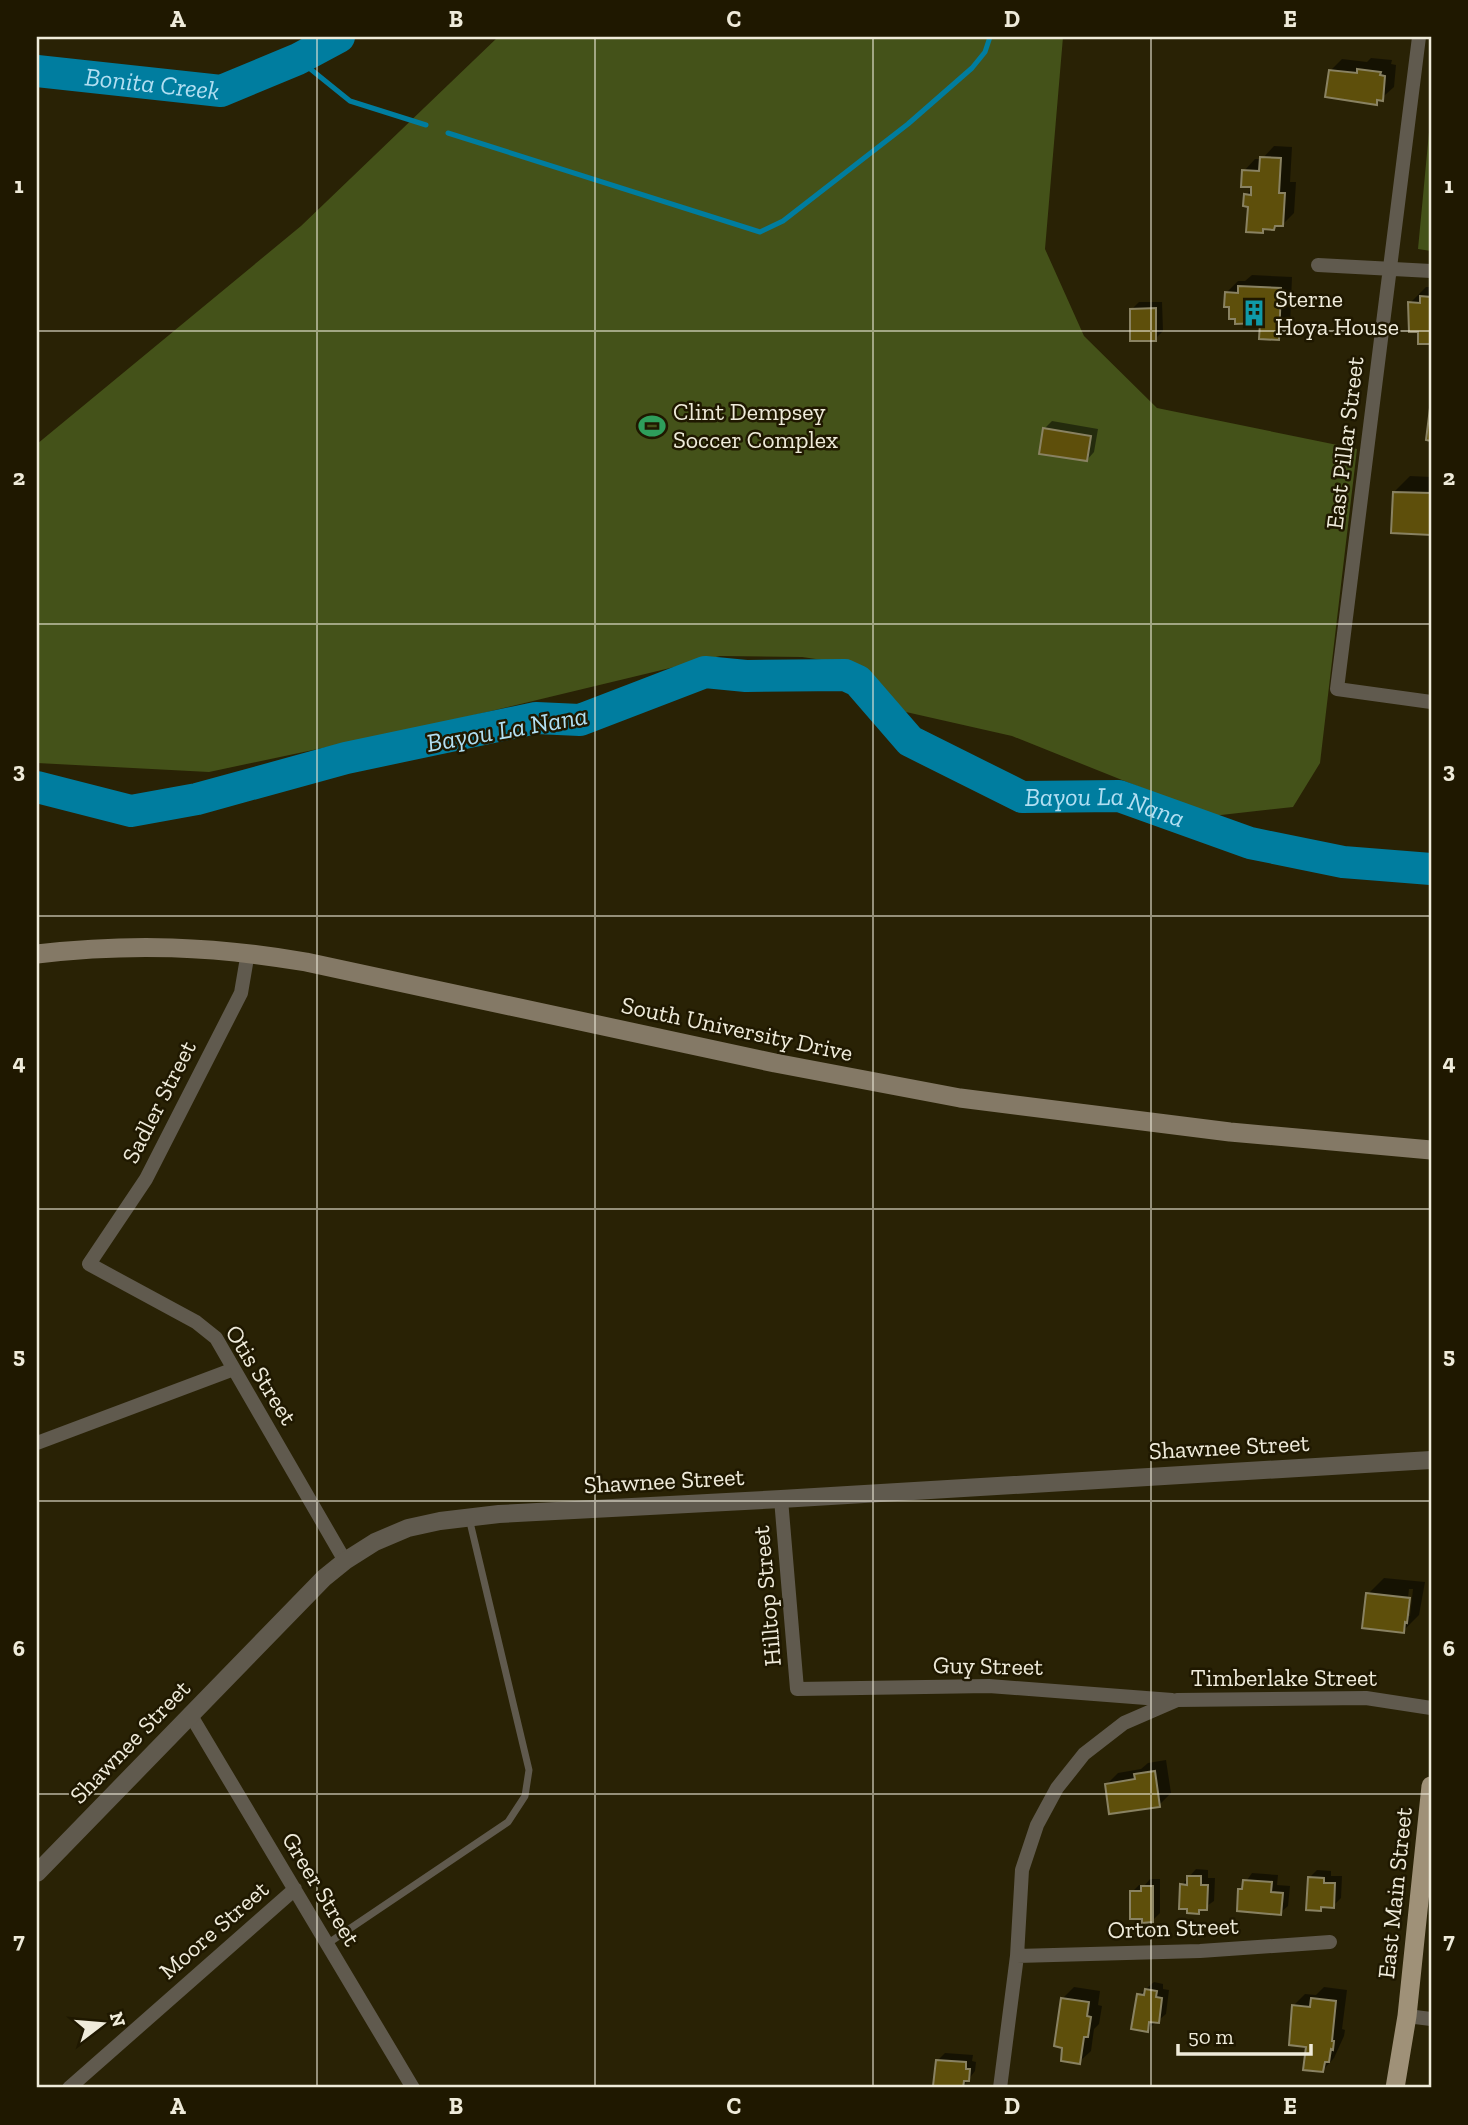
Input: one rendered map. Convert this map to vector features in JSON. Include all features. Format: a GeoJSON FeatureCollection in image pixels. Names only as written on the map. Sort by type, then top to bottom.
{"type":"FeatureCollection","features":[{"type":"Feature","properties":{"kind":"main road","name":"South University Drive"},"geometry":{"type":"LineString","coordinates":[[37,954],[96,947],[179,946],[248,952],[306,962],[775,1063],[960,1097],[1230,1132],[1431,1150]]}},
{"type":"Feature","properties":{"kind":"main road","name":"East Main Street"},"geometry":{"type":"LineString","coordinates":[[1395,2088],[1420,1926],[1431,1786]]}},
{"type":"Feature","properties":{"kind":"street","name":"East Pillar Street"},"geometry":{"type":"LineString","coordinates":[[1419,37],[1337,689],[1431,702]]}},
{"type":"Feature","properties":{"kind":"street"},"geometry":{"type":"LineString","coordinates":[[1318,265],[1431,271]]}},
{"type":"Feature","properties":{"kind":"street","name":"Sadler Street"},"geometry":{"type":"LineString","coordinates":[[89,1264],[146,1179],[241,993],[248,952]]}},
{"type":"Feature","properties":{"kind":"street","name":"Otis Street"},"geometry":{"type":"LineString","coordinates":[[89,1264],[196,1322],[216,1338],[345,1561]]}},
{"type":"Feature","properties":{"kind":"street"},"geometry":{"type":"LineString","coordinates":[[37,1443],[234,1369]]}},
{"type":"Feature","properties":{"kind":"street","name":"Shawnee Street"},"geometry":{"type":"LineString","coordinates":[[37,1873],[324,1578],[375,1542],[408,1528],[499,1514],[1431,1460]]}},
{"type":"Feature","properties":{"kind":"street","name":"Hilltop Street"},"geometry":{"type":"LineString","coordinates":[[781,1499],[797,1689]]}},
{"type":"Feature","properties":{"kind":"street","name":"Guy Street"},"geometry":{"type":"LineString","coordinates":[[797,1689],[989,1686],[1177,1700]]}},
{"type":"Feature","properties":{"kind":"street","name":"Timberlake Street"},"geometry":{"type":"LineString","coordinates":[[1000,2088],[1017,1956],[1022,1870],[1037,1825],[1057,1788],[1084,1754],[1124,1723],[1177,1700],[1366,1698],[1431,1708]]}},
{"type":"Feature","properties":{"kind":"street","name":"Greer Street"},"geometry":{"type":"LineString","coordinates":[[190,1714],[413,2088]]}},
{"type":"Feature","properties":{"kind":"street","name":"Moore Street"},"geometry":{"type":"LineString","coordinates":[[69,2088],[295,1889]]}},
{"type":"Feature","properties":{"kind":"street","name":"Orton Street"},"geometry":{"type":"LineString","coordinates":[[1017,1956],[1200,1951],[1330,1942]]}},
{"type":"Feature","properties":{"kind":"street"},"geometry":{"type":"LineString","coordinates":[[1407,2016],[1431,2019]]}},
{"type":"Feature","properties":{"kind":"lane"},"geometry":{"type":"LineString","coordinates":[[327,1944],[508,1822],[525,1796],[529,1770],[468,1518]]}},
{"type":"Feature","properties":{"kind":"green space","name":"Clint Dempsey Soccer Complex"},"geometry":{"type":"Polygon","coordinates":[[[498,37],[1063,37],[1045,249],[1084,336],[1157,408],[1357,449],[1320,763],[1293,807],[1212,816],[1012,736],[906,712],[857,665],[802,657],[720,656],[441,723],[209,772],[37,763],[37,444],[301,226],[498,37]]]}},
{"type":"Feature","properties":{"kind":"green space"},"geometry":{"type":"Polygon","coordinates":[[[1431,111],[1431,251],[1418,249],[1431,111]]]}},
{"type":"Feature","properties":{"kind":"building"},"geometry":{"type":"Polygon","coordinates":[[[1357,69],[1381,72],[1380,75],[1385,76],[1383,101],[1377,100],[1377,105],[1325,97],[1329,70],[1357,73],[1357,69]]]}},
{"type":"Feature","properties":{"kind":"building"},"geometry":{"type":"Polygon","coordinates":[[[1260,157],[1281,158],[1279,193],[1285,193],[1283,226],[1275,226],[1274,230],[1263,229],[1263,233],[1246,232],[1248,207],[1243,206],[1244,194],[1251,195],[1251,187],[1241,187],[1242,170],[1259,171],[1260,157]]]}},
{"type":"Feature","properties":{"kind":"building","name":"Sterne Hoya House"},"geometry":{"type":"Polygon","coordinates":[[[1238,286],[1281,288],[1279,340],[1259,339],[1260,323],[1235,324],[1235,319],[1229,319],[1229,307],[1224,307],[1225,292],[1238,293],[1238,286]]]}},
{"type":"Feature","properties":{"kind":"building"},"geometry":{"type":"Polygon","coordinates":[[[1420,296],[1431,297],[1431,344],[1418,344],[1418,332],[1409,332],[1408,302],[1420,303],[1420,296]]]}},
{"type":"Feature","properties":{"kind":"building"},"geometry":{"type":"Polygon","coordinates":[[[1156,308],[1156,341],[1130,341],[1130,309],[1156,308]]]}},
{"type":"Feature","properties":{"kind":"building"},"geometry":{"type":"Polygon","coordinates":[[[1431,408],[1431,441],[1426,440],[1431,408]]]}},
{"type":"Feature","properties":{"kind":"building"},"geometry":{"type":"Polygon","coordinates":[[[1043,428],[1091,436],[1087,461],[1039,454],[1043,428]]]}},
{"type":"Feature","properties":{"kind":"building"},"geometry":{"type":"Polygon","coordinates":[[[1393,492],[1431,493],[1431,535],[1391,533],[1393,492]]]}},
{"type":"Feature","properties":{"kind":"building"},"geometry":{"type":"Polygon","coordinates":[[[1366,1593],[1410,1598],[1404,1633],[1362,1628],[1366,1593]]]}},
{"type":"Feature","properties":{"kind":"building"},"geometry":{"type":"Polygon","coordinates":[[[1155,1771],[1160,1807],[1109,1814],[1105,1784],[1135,1779],[1134,1774],[1155,1771]]]}},
{"type":"Feature","properties":{"kind":"building"},"geometry":{"type":"Polygon","coordinates":[[[1187,1876],[1201,1876],[1201,1885],[1208,1885],[1207,1910],[1199,1910],[1199,1914],[1179,1909],[1180,1884],[1187,1885],[1187,1876]]]}},
{"type":"Feature","properties":{"kind":"building"},"geometry":{"type":"Polygon","coordinates":[[[1308,1877],[1324,1878],[1324,1883],[1335,1883],[1334,1908],[1306,1910],[1308,1877]]]}},
{"type":"Feature","properties":{"kind":"building"},"geometry":{"type":"Polygon","coordinates":[[[1243,1880],[1272,1882],[1271,1892],[1283,1893],[1281,1915],[1237,1911],[1238,1889],[1242,1889],[1243,1880]]]}},
{"type":"Feature","properties":{"kind":"building"},"geometry":{"type":"Polygon","coordinates":[[[1141,1886],[1153,1886],[1153,1922],[1142,1923],[1142,1919],[1130,1919],[1130,1891],[1141,1891],[1141,1886]]]}},
{"type":"Feature","properties":{"kind":"building"},"geometry":{"type":"Polygon","coordinates":[[[1145,1989],[1157,1991],[1156,1997],[1162,1998],[1159,2023],[1149,2022],[1148,2032],[1131,2029],[1137,1994],[1144,1995],[1145,1989]]]}},
{"type":"Feature","properties":{"kind":"building"},"geometry":{"type":"Polygon","coordinates":[[[1061,1998],[1089,2002],[1087,2016],[1091,2017],[1088,2037],[1084,2037],[1080,2064],[1061,2061],[1062,2048],[1054,2046],[1061,1998]]]}},
{"type":"Feature","properties":{"kind":"building"},"geometry":{"type":"Polygon","coordinates":[[[1311,1998],[1336,2001],[1333,2050],[1331,2049],[1329,2062],[1325,2062],[1323,2072],[1303,2070],[1306,2047],[1289,2045],[1292,2005],[1310,2007],[1311,1998]]]}},
{"type":"Feature","properties":{"kind":"building"},"geometry":{"type":"Polygon","coordinates":[[[936,2060],[966,2062],[966,2069],[970,2069],[969,2081],[964,2081],[963,2088],[933,2086],[936,2060]]]}},
{"type":"Feature","properties":{"kind":"waterway","name":"Bonita Creek"},"geometry":{"type":"LineString","coordinates":[[37,71],[221,91],[298,59],[339,37]]}},
{"type":"Feature","properties":{"kind":"waterway"},"geometry":{"type":"LineString","coordinates":[[448,133],[760,232],[783,221],[908,124],[972,68],[985,52],[990,37]]}},
{"type":"Feature","properties":{"kind":"waterway"},"geometry":{"type":"LineString","coordinates":[[298,59],[350,101],[426,125]]}},
{"type":"Feature","properties":{"kind":"waterway","name":"Bayou La Nana"},"geometry":{"type":"LineString","coordinates":[[37,787],[131,811],[197,799],[346,758],[536,718],[580,720],[705,672],[746,676],[845,675],[858,681],[910,741],[1022,797],[1119,796],[1250,843],[1343,862],[1431,869]]}},
{"type":"Feature","properties":{"kind":"place","name":"Sterne Hoya House"},"geometry":{"type":"Point","coordinates":[1254,313]}},
{"type":"Feature","properties":{"kind":"place","name":"Clint Dempsey Soccer Complex"},"geometry":{"type":"Point","coordinates":[652,426]}}]}
